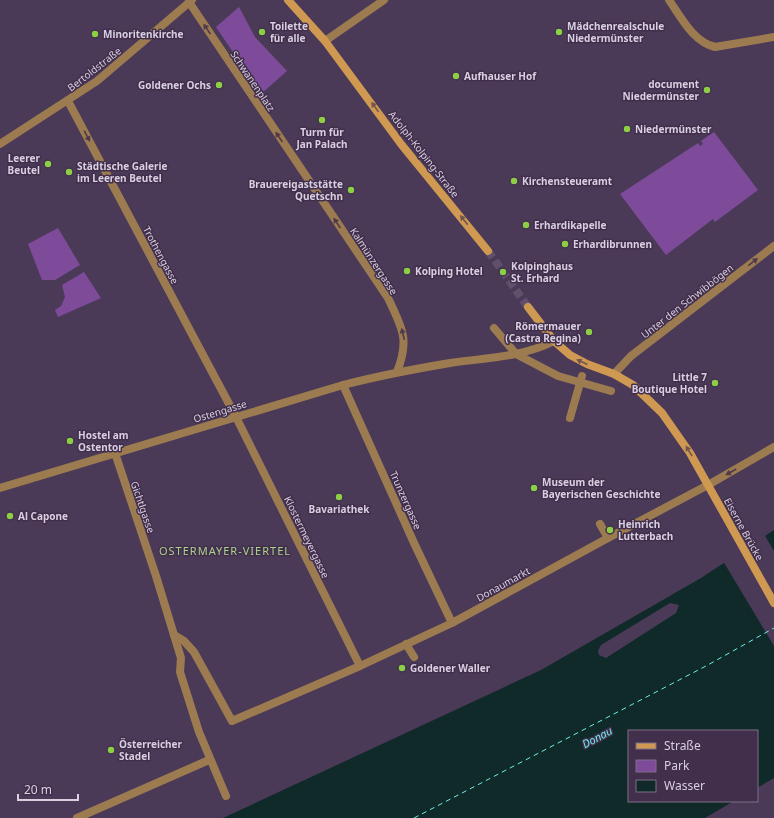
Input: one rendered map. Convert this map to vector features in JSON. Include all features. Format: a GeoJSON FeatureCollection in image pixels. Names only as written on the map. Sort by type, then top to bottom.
{"type":"FeatureCollection","features":[{"type":"Feature","properties":{"kind":"street"},"geometry":{"type":"LineString","coordinates":[[288,0],[325,41],[384,0]]}},
{"type":"Feature","properties":{"kind":"street"},"geometry":{"type":"LineString","coordinates":[[668,0],[694,35],[708,46],[715,47],[773,36]]}},
{"type":"Feature","properties":{"kind":"street","name":"Bertoldstraße"},"geometry":{"type":"LineString","coordinates":[[0,144],[97,82],[191,1]]}},
{"type":"Feature","properties":{"kind":"street","name":"Schwanenplatz"},"geometry":{"type":"LineString","coordinates":[[191,1],[301,170]]}},
{"type":"Feature","properties":{"kind":"street","name":"Adolph-Kolping-Straße"},"geometry":{"type":"LineString","coordinates":[[325,41],[346,67],[401,144],[488,251]]}},
{"type":"Feature","properties":{"kind":"street","name":"Trothengasse"},"geometry":{"type":"LineString","coordinates":[[68,101],[236,417]]}},
{"type":"Feature","properties":{"kind":"street","name":"Kalmünzergasse"},"geometry":{"type":"LineString","coordinates":[[301,170],[388,298],[400,324],[405,343],[404,356],[397,372]]}},
{"type":"Feature","properties":{"kind":"street","name":"Unter den Schwibbögen"},"geometry":{"type":"LineString","coordinates":[[614,374],[631,356],[774,246]]}},
{"type":"Feature","properties":{"kind":"street"},"geometry":{"type":"LineString","coordinates":[[528,307],[554,341]]}},
{"type":"Feature","properties":{"kind":"street"},"geometry":{"type":"LineString","coordinates":[[494,328],[516,354],[558,376],[582,380],[611,391]]}},
{"type":"Feature","properties":{"kind":"street","name":"Ostengasse"},"geometry":{"type":"LineString","coordinates":[[0,488],[343,385],[397,372],[516,354],[544,347],[554,341]]}},
{"type":"Feature","properties":{"kind":"street","name":"Eiserne Brücke"},"geometry":{"type":"LineString","coordinates":[[554,341],[578,360],[614,374],[632,384],[662,413],[690,452],[774,603]]}},
{"type":"Feature","properties":{"kind":"street"},"geometry":{"type":"LineString","coordinates":[[570,418],[582,380]]}},
{"type":"Feature","properties":{"kind":"street","name":"Trunzergasse"},"geometry":{"type":"LineString","coordinates":[[343,385],[414,543],[452,623]]}},
{"type":"Feature","properties":{"kind":"street","name":"Klostermeyergasse"},"geometry":{"type":"LineString","coordinates":[[236,417],[360,666]]}},
{"type":"Feature","properties":{"kind":"street","name":"Donaumarkt"},"geometry":{"type":"LineString","coordinates":[[174,635],[194,652],[232,721],[360,666],[452,623],[685,498],[774,447]]}},
{"type":"Feature","properties":{"kind":"street","name":"Gichtlgasse"},"geometry":{"type":"LineString","coordinates":[[115,453],[156,576],[181,658],[180,672],[199,732],[209,760],[226,796]]}},
{"type":"Feature","properties":{"kind":"street"},"geometry":{"type":"LineString","coordinates":[[600,524],[608,538]]}},
{"type":"Feature","properties":{"kind":"street"},"geometry":{"type":"LineString","coordinates":[[406,644],[414,658]]}},
{"type":"Feature","properties":{"kind":"street"},"geometry":{"type":"LineString","coordinates":[[77,818],[209,760]]}},
{"type":"Feature","properties":{"kind":"green space"},"geometry":{"type":"Polygon","coordinates":[[[239,7],[255,37],[287,71],[261,94],[216,27],[239,7]]]}},
{"type":"Feature","properties":{"kind":"green space"},"geometry":{"type":"Polygon","coordinates":[[[714,132],[758,190],[715,222],[713,219],[666,255],[620,194],[698,143],[700,146],[703,144],[701,141],[714,132]]]}},
{"type":"Feature","properties":{"kind":"green space"},"geometry":{"type":"Polygon","coordinates":[[[58,228],[80,265],[55,280],[42,280],[28,244],[58,228]]]}},
{"type":"Feature","properties":{"kind":"green space"},"geometry":{"type":"Polygon","coordinates":[[[84,272],[101,298],[58,317],[55,310],[61,306],[65,297],[62,285],[84,272]]]}},
{"type":"Feature","properties":{"kind":"water","name":"Donau"},"geometry":{"type":"Polygon","coordinates":[[[774,530],[774,778],[758,787],[758,730],[628,730],[628,802],[732,802],[705,818],[223,818],[541,670],[701,578],[774,530]]]}},
{"type":"Feature","properties":{"kind":"pier"},"geometry":{"type":"Polygon","coordinates":[[[764,534],[774,551],[774,646],[723,561],[764,534]]]}},
{"type":"Feature","properties":{"kind":"pier"},"geometry":{"type":"Polygon","coordinates":[[[670,603],[679,605],[676,613],[606,658],[599,655],[598,651],[601,645],[670,603]]]}},
{"type":"Feature","properties":{"kind":"ferry route"},"geometry":{"type":"LineString","coordinates":[[414,818],[706,666],[774,628]]}},
{"type":"Feature","properties":{"kind":"tunnel"},"geometry":{"type":"LineString","coordinates":[[488,251],[528,307]]}},
{"type":"Feature","properties":{"kind":"place","name":"Toilette für alle"},"geometry":{"type":"Point","coordinates":[262,32]}},
{"type":"Feature","properties":{"kind":"place","name":"Mädchenrealschule Niedermünster"},"geometry":{"type":"Point","coordinates":[559,32]}},
{"type":"Feature","properties":{"kind":"place","name":"Minoritenkirche"},"geometry":{"type":"Point","coordinates":[95,34]}},
{"type":"Feature","properties":{"kind":"place","name":"Aufhauser Hof"},"geometry":{"type":"Point","coordinates":[456,76]}},
{"type":"Feature","properties":{"kind":"place","name":"Goldener Ochs"},"geometry":{"type":"Point","coordinates":[219,85]}},
{"type":"Feature","properties":{"kind":"place","name":"document Niedermünster"},"geometry":{"type":"Point","coordinates":[707,90]}},
{"type":"Feature","properties":{"kind":"place","name":"Turm für Jan Palach"},"geometry":{"type":"Point","coordinates":[322,120]}},
{"type":"Feature","properties":{"kind":"place","name":"Niedermünster"},"geometry":{"type":"Point","coordinates":[627,129]}},
{"type":"Feature","properties":{"kind":"place","name":"Leerer Beutel"},"geometry":{"type":"Point","coordinates":[48,164]}},
{"type":"Feature","properties":{"kind":"place","name":"Städtische Galerie im Leeren Beutel"},"geometry":{"type":"Point","coordinates":[69,172]}},
{"type":"Feature","properties":{"kind":"place","name":"Kirchensteueramt"},"geometry":{"type":"Point","coordinates":[514,181]}},
{"type":"Feature","properties":{"kind":"place","name":"Brauereigaststätte Quetschn"},"geometry":{"type":"Point","coordinates":[351,190]}},
{"type":"Feature","properties":{"kind":"place","name":"Erhardikapelle"},"geometry":{"type":"Point","coordinates":[526,225]}},
{"type":"Feature","properties":{"kind":"place","name":"Erhardibrunnen"},"geometry":{"type":"Point","coordinates":[565,244]}},
{"type":"Feature","properties":{"kind":"place","name":"Kolping Hotel"},"geometry":{"type":"Point","coordinates":[407,271]}},
{"type":"Feature","properties":{"kind":"place","name":"Kolpinghaus St. Erhard"},"geometry":{"type":"Point","coordinates":[503,272]}},
{"type":"Feature","properties":{"kind":"place","name":"Römermauer (Castra Regina)"},"geometry":{"type":"Point","coordinates":[589,332]}},
{"type":"Feature","properties":{"kind":"place","name":"Little 7 Boutique Hotel"},"geometry":{"type":"Point","coordinates":[715,383]}},
{"type":"Feature","properties":{"kind":"place","name":"Hostel am Ostentor"},"geometry":{"type":"Point","coordinates":[70,441]}},
{"type":"Feature","properties":{"kind":"place","name":"Museum der Bayerischen Geschichte"},"geometry":{"type":"Point","coordinates":[534,488]}},
{"type":"Feature","properties":{"kind":"place","name":"Bavariathek"},"geometry":{"type":"Point","coordinates":[339,497]}},
{"type":"Feature","properties":{"kind":"place","name":"Al Capone"},"geometry":{"type":"Point","coordinates":[10,516]}},
{"type":"Feature","properties":{"kind":"place","name":"Heinrich Lutterbach"},"geometry":{"type":"Point","coordinates":[610,530]}},
{"type":"Feature","properties":{"kind":"place","name":"Goldener Waller"},"geometry":{"type":"Point","coordinates":[402,668]}},
{"type":"Feature","properties":{"kind":"place","name":"Österreicher Stadel"},"geometry":{"type":"Point","coordinates":[111,750]}},
{"type":"Feature","properties":{"kind":"district","name":"OSTERMAYER-VIERTEL"},"geometry":{"type":"Point","coordinates":[225,550]}}]}
